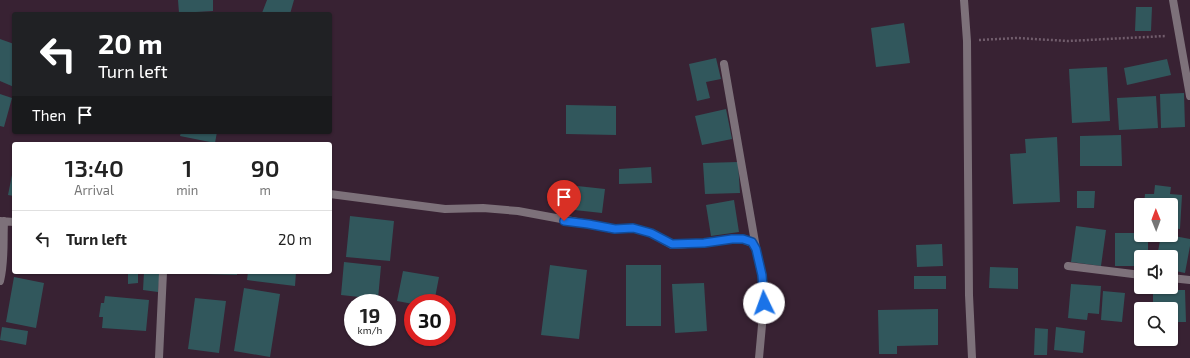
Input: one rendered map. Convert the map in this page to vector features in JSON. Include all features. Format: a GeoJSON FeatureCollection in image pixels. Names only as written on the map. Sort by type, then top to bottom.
{"type":"FeatureCollection","features":[{"type":"Feature","properties":{"kind":"street"},"geometry":{"type":"LineString","coordinates":[[964,0],[967,40],[969,295],[972,358]]}},
{"type":"Feature","properties":{"kind":"street"},"geometry":{"type":"LineString","coordinates":[[1173,0],[1190,96]]}},
{"type":"Feature","properties":{"kind":"street"},"geometry":{"type":"LineString","coordinates":[[724,64],[756,249],[762,275],[764,303],[760,358]]}},
{"type":"Feature","properties":{"kind":"street"},"geometry":{"type":"LineString","coordinates":[[332,194],[444,209],[483,208],[518,211],[615,229],[633,228],[651,233],[672,244],[704,243],[743,239],[752,242],[756,249]]}},
{"type":"Feature","properties":{"kind":"street"},"geometry":{"type":"LineString","coordinates":[[0,281],[4,267],[2,221],[12,222]]}},
{"type":"Feature","properties":{"kind":"street"},"geometry":{"type":"LineString","coordinates":[[1068,266],[1134,274]]}},
{"type":"Feature","properties":{"kind":"street"},"geometry":{"type":"LineString","coordinates":[[159,358],[163,274]]}},
{"type":"Feature","properties":{"kind":"street"},"geometry":{"type":"LineString","coordinates":[[1178,279],[1190,280]]}},
{"type":"Feature","properties":{"kind":"path"},"geometry":{"type":"LineString","coordinates":[[967,40],[1017,38],[1068,41],[1179,35]]}},
{"type":"Feature","properties":{"kind":"building"},"geometry":{"type":"Polygon","coordinates":[[[178,0],[213,0],[213,11],[179,12],[178,0]]]}},
{"type":"Feature","properties":{"kind":"building"},"geometry":{"type":"Polygon","coordinates":[[[267,0],[294,0],[291,12],[262,12],[267,0]]]}},
{"type":"Feature","properties":{"kind":"building"},"geometry":{"type":"Polygon","coordinates":[[[1136,7],[1152,7],[1151,31],[1135,31],[1136,7]]]}},
{"type":"Feature","properties":{"kind":"building"},"geometry":{"type":"Polygon","coordinates":[[[904,23],[910,63],[876,67],[871,28],[904,23]]]}},
{"type":"Feature","properties":{"kind":"building"},"geometry":{"type":"Polygon","coordinates":[[[0,39],[12,43],[12,86],[0,81],[0,39]]]}},
{"type":"Feature","properties":{"kind":"building"},"geometry":{"type":"Polygon","coordinates":[[[716,58],[721,79],[706,82],[710,98],[697,101],[689,64],[716,58]]]}},
{"type":"Feature","properties":{"kind":"building"},"geometry":{"type":"Polygon","coordinates":[[[1167,59],[1171,75],[1127,85],[1124,68],[1167,59]]]}},
{"type":"Feature","properties":{"kind":"building"},"geometry":{"type":"Polygon","coordinates":[[[1107,67],[1110,121],[1072,123],[1069,69],[1107,67]]]}},
{"type":"Feature","properties":{"kind":"building"},"geometry":{"type":"Polygon","coordinates":[[[1184,93],[1185,127],[1161,128],[1160,94],[1184,93]]]}},
{"type":"Feature","properties":{"kind":"building"},"geometry":{"type":"Polygon","coordinates":[[[0,94],[12,98],[4,127],[0,126],[0,94]]]}},
{"type":"Feature","properties":{"kind":"building"},"geometry":{"type":"Polygon","coordinates":[[[1156,96],[1158,128],[1119,130],[1117,98],[1156,96]]]}},
{"type":"Feature","properties":{"kind":"building"},"geometry":{"type":"Polygon","coordinates":[[[566,105],[616,106],[616,135],[566,134],[566,105]]]}},
{"type":"Feature","properties":{"kind":"building"},"geometry":{"type":"Polygon","coordinates":[[[726,109],[732,139],[702,145],[695,116],[726,109]]]}},
{"type":"Feature","properties":{"kind":"building"},"geometry":{"type":"Polygon","coordinates":[[[180,134],[217,134],[215,142],[180,136],[180,134]]]}},
{"type":"Feature","properties":{"kind":"building"},"geometry":{"type":"Polygon","coordinates":[[[1121,135],[1122,166],[1080,166],[1080,136],[1121,135]]]}},
{"type":"Feature","properties":{"kind":"building"},"geometry":{"type":"Polygon","coordinates":[[[1057,137],[1060,202],[1013,204],[1010,154],[1026,153],[1025,139],[1057,137]]]}},
{"type":"Feature","properties":{"kind":"building"},"geometry":{"type":"Polygon","coordinates":[[[738,162],[740,193],[705,194],[703,163],[738,162]]]}},
{"type":"Feature","properties":{"kind":"building"},"geometry":{"type":"Polygon","coordinates":[[[651,167],[652,183],[619,184],[619,169],[651,167]]]}},
{"type":"Feature","properties":{"kind":"building"},"geometry":{"type":"Polygon","coordinates":[[[12,175],[12,196],[8,195],[12,175]]]}},
{"type":"Feature","properties":{"kind":"building"},"geometry":{"type":"Polygon","coordinates":[[[568,185],[605,189],[602,213],[565,209],[568,185]]]}},
{"type":"Feature","properties":{"kind":"building"},"geometry":{"type":"Polygon","coordinates":[[[1155,185],[1171,187],[1170,194],[1182,195],[1180,229],[1178,229],[1178,198],[1145,198],[1145,194],[1154,194],[1155,185]]]}},
{"type":"Feature","properties":{"kind":"building"},"geometry":{"type":"Polygon","coordinates":[[[1077,191],[1095,191],[1094,208],[1077,208],[1077,191]]]}},
{"type":"Feature","properties":{"kind":"building"},"geometry":{"type":"Polygon","coordinates":[[[734,200],[739,232],[711,236],[706,205],[734,200]]]}},
{"type":"Feature","properties":{"kind":"building"},"geometry":{"type":"Polygon","coordinates":[[[350,216],[394,221],[390,261],[346,257],[350,216]]]}},
{"type":"Feature","properties":{"kind":"building"},"geometry":{"type":"Polygon","coordinates":[[[1076,226],[1106,230],[1101,266],[1071,262],[1076,226]]]}},
{"type":"Feature","properties":{"kind":"building"},"geometry":{"type":"Polygon","coordinates":[[[1115,233],[1134,233],[1134,242],[1148,242],[1148,250],[1134,250],[1134,266],[1115,266],[1115,233]]]}},
{"type":"Feature","properties":{"kind":"building"},"geometry":{"type":"Polygon","coordinates":[[[1178,237],[1190,239],[1185,273],[1178,272],[1178,250],[1158,250],[1160,242],[1178,242],[1178,237]]]}},
{"type":"Feature","properties":{"kind":"building"},"geometry":{"type":"Polygon","coordinates":[[[942,244],[943,266],[917,267],[916,245],[942,244]]]}},
{"type":"Feature","properties":{"kind":"building"},"geometry":{"type":"Polygon","coordinates":[[[344,262],[381,266],[378,294],[341,295],[344,262]]]}},
{"type":"Feature","properties":{"kind":"building"},"geometry":{"type":"Polygon","coordinates":[[[550,265],[587,270],[579,339],[541,335],[550,265]]]}},
{"type":"Feature","properties":{"kind":"building"},"geometry":{"type":"Polygon","coordinates":[[[626,265],[661,265],[661,326],[626,326],[626,265]]]}},
{"type":"Feature","properties":{"kind":"building"},"geometry":{"type":"Polygon","coordinates":[[[990,267],[1018,268],[1018,289],[989,288],[990,267]]]}},
{"type":"Feature","properties":{"kind":"building"},"geometry":{"type":"Polygon","coordinates":[[[403,271],[439,277],[436,294],[404,294],[404,302],[397,301],[403,271]]]}},
{"type":"Feature","properties":{"kind":"building"},"geometry":{"type":"Polygon","coordinates":[[[128,274],[138,274],[138,283],[128,284],[128,274]]]}},
{"type":"Feature","properties":{"kind":"building"},"geometry":{"type":"Polygon","coordinates":[[[144,274],[160,274],[158,292],[143,290],[144,274]]]}},
{"type":"Feature","properties":{"kind":"building"},"geometry":{"type":"Polygon","coordinates":[[[205,274],[237,274],[237,275],[205,274]]]}},
{"type":"Feature","properties":{"kind":"building"},"geometry":{"type":"Polygon","coordinates":[[[248,274],[296,274],[295,286],[247,280],[248,274]]]}},
{"type":"Feature","properties":{"kind":"building"},"geometry":{"type":"Polygon","coordinates":[[[914,276],[946,276],[946,289],[914,289],[914,276]]]}},
{"type":"Feature","properties":{"kind":"building"},"geometry":{"type":"Polygon","coordinates":[[[14,277],[44,283],[36,328],[6,322],[14,277]]]}},
{"type":"Feature","properties":{"kind":"building"},"geometry":{"type":"Polygon","coordinates":[[[704,283],[707,331],[675,333],[672,284],[704,283]]]}},
{"type":"Feature","properties":{"kind":"building"},"geometry":{"type":"Polygon","coordinates":[[[1071,284],[1101,286],[1099,314],[1088,313],[1087,320],[1068,318],[1071,284]]]}},
{"type":"Feature","properties":{"kind":"building"},"geometry":{"type":"Polygon","coordinates":[[[244,288],[280,294],[270,357],[234,351],[244,288]]]}},
{"type":"Feature","properties":{"kind":"building"},"geometry":{"type":"Polygon","coordinates":[[[1178,290],[1185,290],[1186,322],[1178,322],[1178,302],[1153,302],[1153,294],[1178,294],[1178,290]]]}},
{"type":"Feature","properties":{"kind":"building"},"geometry":{"type":"Polygon","coordinates":[[[1103,291],[1125,293],[1122,322],[1101,320],[1103,291]]]}},
{"type":"Feature","properties":{"kind":"building"},"geometry":{"type":"Polygon","coordinates":[[[105,296],[149,300],[146,331],[102,328],[103,317],[99,317],[101,303],[104,303],[105,296]]]}},
{"type":"Feature","properties":{"kind":"building"},"geometry":{"type":"Polygon","coordinates":[[[195,298],[226,301],[219,353],[188,349],[195,298]]]}},
{"type":"Feature","properties":{"kind":"building"},"geometry":{"type":"Polygon","coordinates":[[[938,309],[938,345],[897,346],[897,354],[879,354],[878,310],[938,309]]]}},
{"type":"Feature","properties":{"kind":"building"},"geometry":{"type":"Polygon","coordinates":[[[2,327],[28,331],[26,345],[0,340],[2,327]]]}},
{"type":"Feature","properties":{"kind":"building"},"geometry":{"type":"Polygon","coordinates":[[[1056,327],[1085,331],[1083,353],[1054,350],[1056,327]]]}},
{"type":"Feature","properties":{"kind":"building"},"geometry":{"type":"Polygon","coordinates":[[[1035,328],[1048,329],[1047,355],[1034,355],[1035,328]]]}},
{"type":"Feature","properties":{"kind":"route"},"geometry":{"type":"LineString","coordinates":[[564,221],[615,229],[633,228],[651,233],[672,244],[704,243],[732,239],[743,239],[752,242],[756,249],[762,275],[764,303]]}}]}
